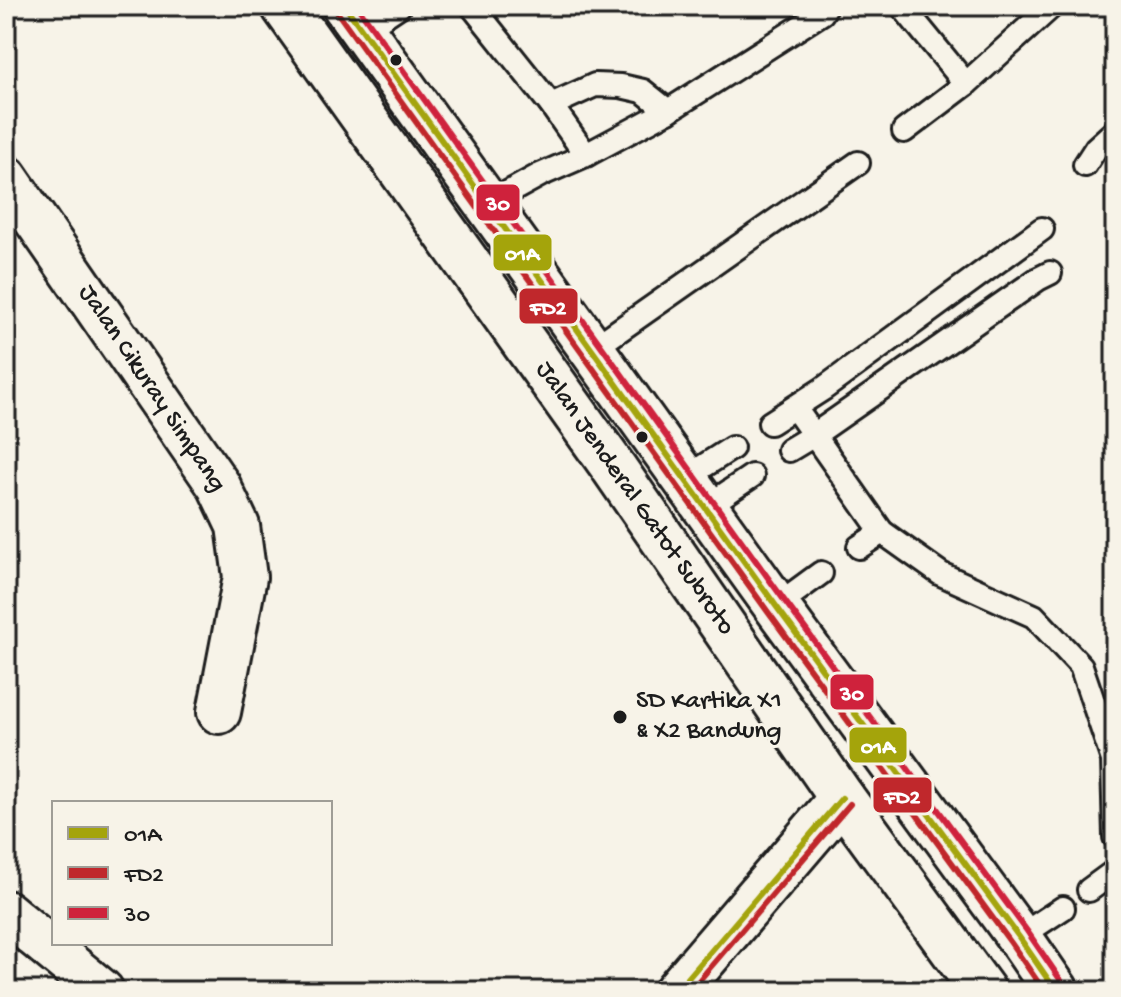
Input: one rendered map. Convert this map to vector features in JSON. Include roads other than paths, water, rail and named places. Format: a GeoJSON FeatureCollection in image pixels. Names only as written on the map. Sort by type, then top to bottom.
{"type":"FeatureCollection","features":[{"type":"Feature","properties":{"kind":"main road","name":"Jalan Jenderal Gatot Subroto"},"geometry":{"type":"LineString","coordinates":[[284,6],[611,464],[842,798],[983,991]]}},
{"type":"Feature","properties":{"kind":"main road","name":"Jalan Jenderal Gatot Subroto"},"geometry":{"type":"LineString","coordinates":[[354,18],[1056,991]]}},
{"type":"Feature","properties":{"kind":"main road"},"geometry":{"type":"LineString","coordinates":[[677,991],[842,798]]}},
{"type":"Feature","properties":{"kind":"street","name":"Jalan Cikuray Simpang"},"geometry":{"type":"LineString","coordinates":[[6,177],[219,486],[238,526],[245,577],[219,712]]}},
{"type":"Feature","properties":{"kind":"street"},"geometry":{"type":"LineString","coordinates":[[6,912],[102,991]]}},
{"type":"Feature","properties":{"kind":"lane"},"geometry":{"type":"LineString","coordinates":[[354,18],[399,6]]}},
{"type":"Feature","properties":{"kind":"lane"},"geometry":{"type":"LineString","coordinates":[[472,6],[551,105],[586,155]]}},
{"type":"Feature","properties":{"kind":"lane"},"geometry":{"type":"LineString","coordinates":[[487,204],[668,111],[822,13],[826,6]]}},
{"type":"Feature","properties":{"kind":"lane"},"geometry":{"type":"LineString","coordinates":[[902,6],[966,84]]}},
{"type":"Feature","properties":{"kind":"lane"},"geometry":{"type":"LineString","coordinates":[[904,131],[966,84],[1052,6]]}},
{"type":"Feature","properties":{"kind":"lane"},"geometry":{"type":"LineString","coordinates":[[551,105],[595,85],[621,86],[643,91],[668,111]]}},
{"type":"Feature","properties":{"kind":"lane"},"geometry":{"type":"LineString","coordinates":[[1085,165],[1096,148],[1115,131]]}},
{"type":"Feature","properties":{"kind":"lane"},"geometry":{"type":"LineString","coordinates":[[591,350],[858,163]]}},
{"type":"Feature","properties":{"kind":"lane"},"geometry":{"type":"LineString","coordinates":[[770,423],[1042,229]]}},
{"type":"Feature","properties":{"kind":"lane"},"geometry":{"type":"LineString","coordinates":[[789,450],[1050,273]]}},
{"type":"Feature","properties":{"kind":"lane"},"geometry":{"type":"LineString","coordinates":[[795,408],[882,532],[941,574],[1034,616],[1081,666],[1113,760],[1115,837]]}},
{"type":"Feature","properties":{"kind":"lane"},"geometry":{"type":"LineString","coordinates":[[696,492],[732,448]]}},
{"type":"Feature","properties":{"kind":"lane"},"geometry":{"type":"LineString","coordinates":[[696,492],[752,476]]}},
{"type":"Feature","properties":{"kind":"lane"},"geometry":{"type":"LineString","coordinates":[[859,547],[882,532]]}},
{"type":"Feature","properties":{"kind":"lane"},"geometry":{"type":"LineString","coordinates":[[776,606],[821,573]]}},
{"type":"Feature","properties":{"kind":"lane"},"geometry":{"type":"LineString","coordinates":[[1089,890],[1115,871]]}},
{"type":"Feature","properties":{"kind":"lane"},"geometry":{"type":"LineString","coordinates":[[1019,937],[1063,908]]}},
{"type":"Feature","properties":{"kind":"place","name":"SD Kartika X1 & X2 Bandung"},"geometry":{"type":"Point","coordinates":[620,717]}}]}
